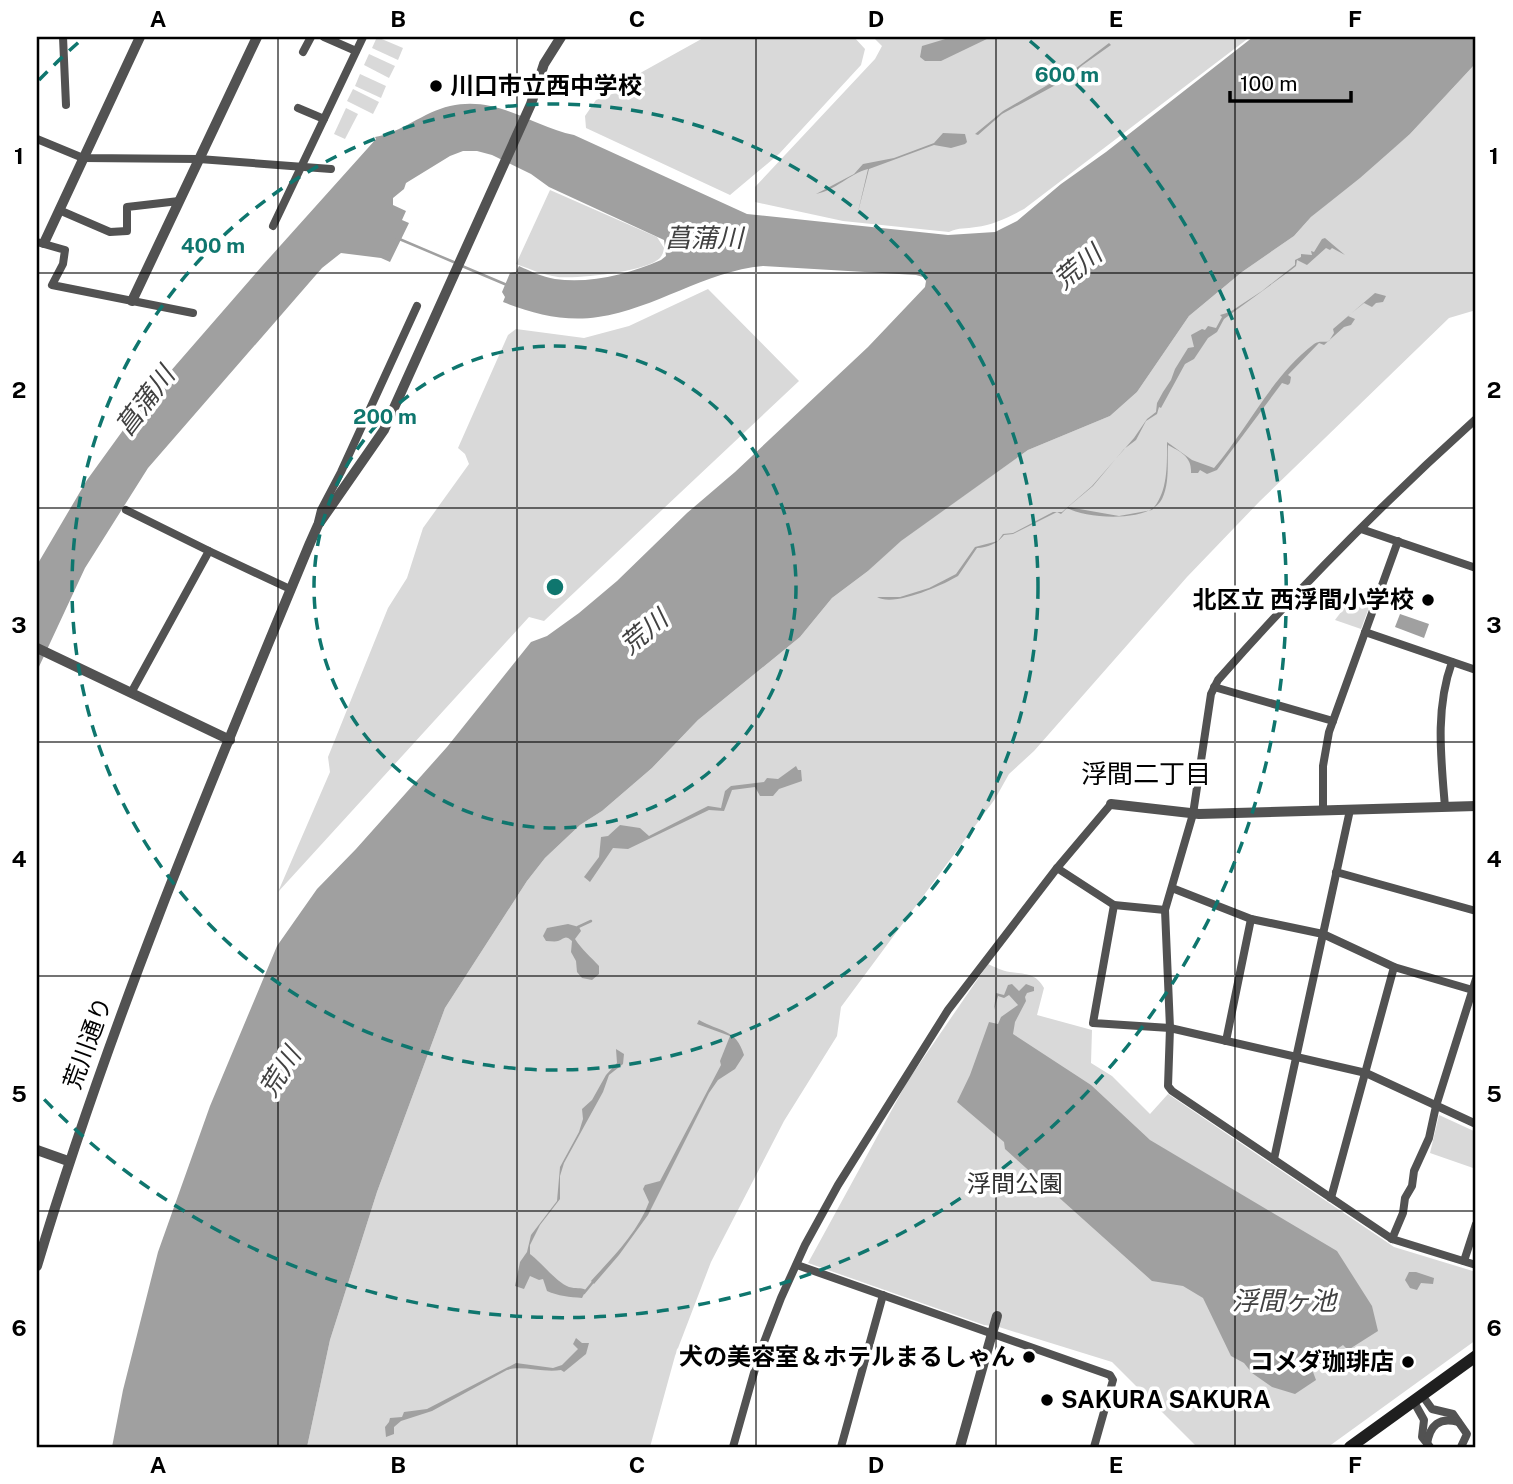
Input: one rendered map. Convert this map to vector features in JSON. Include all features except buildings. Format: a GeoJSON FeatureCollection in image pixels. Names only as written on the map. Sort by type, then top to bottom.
{"type":"FeatureCollection","features":[{"type":"Feature","properties":{"kind":"main road"},"geometry":{"type":"LineString","coordinates":[[1350,1447],[1476,1356]]}},
{"type":"Feature","properties":{"kind":"street"},"geometry":{"type":"LineString","coordinates":[[63,37],[66,105]]}},
{"type":"Feature","properties":{"kind":"street"},"geometry":{"type":"LineString","coordinates":[[140,37],[59,210],[40,242],[65,250],[63,264],[52,285],[193,313]]}},
{"type":"Feature","properties":{"kind":"street"},"geometry":{"type":"LineString","coordinates":[[132,301],[257,37]]}},
{"type":"Feature","properties":{"kind":"street"},"geometry":{"type":"LineString","coordinates":[[303,52],[311,37]]}},
{"type":"Feature","properties":{"kind":"street"},"geometry":{"type":"LineString","coordinates":[[324,37],[356,51]]}},
{"type":"Feature","properties":{"kind":"street"},"geometry":{"type":"LineString","coordinates":[[273,226],[363,37]]}},
{"type":"Feature","properties":{"kind":"street","name":"荒川通り"},"geometry":{"type":"LineString","coordinates":[[37,1266],[68,1161],[108,1046],[290,589],[318,525],[384,430],[531,104],[544,64],[561,37]]}},
{"type":"Feature","properties":{"kind":"street"},"geometry":{"type":"LineString","coordinates":[[298,108],[324,120]]}},
{"type":"Feature","properties":{"kind":"street"},"geometry":{"type":"LineString","coordinates":[[37,139],[83,158],[199,159],[331,169]]}},
{"type":"Feature","properties":{"kind":"street"},"geometry":{"type":"LineString","coordinates":[[59,210],[110,232],[127,231],[127,207],[179,201]]}},
{"type":"Feature","properties":{"kind":"street"},"geometry":{"type":"LineString","coordinates":[[318,525],[321,510],[417,306]]}},
{"type":"Feature","properties":{"kind":"street"},"geometry":{"type":"LineString","coordinates":[[1474,423],[1361,528],[1260,633],[1213,687],[1193,814],[1166,910],[1170,1027],[1168,1086],[1172,1091],[1392,1239],[1476,1265]]}},
{"type":"Feature","properties":{"kind":"street"},"geometry":{"type":"LineString","coordinates":[[126,510],[290,589]]}},
{"type":"Feature","properties":{"kind":"street"},"geometry":{"type":"LineString","coordinates":[[1361,528],[1476,568]]}},
{"type":"Feature","properties":{"kind":"street"},"geometry":{"type":"LineString","coordinates":[[1323,810],[1324,755],[1333,721],[1398,541]]}},
{"type":"Feature","properties":{"kind":"street"},"geometry":{"type":"LineString","coordinates":[[131,694],[209,551]]}},
{"type":"Feature","properties":{"kind":"street"},"geometry":{"type":"LineString","coordinates":[[1365,632],[1476,670]]}},
{"type":"Feature","properties":{"kind":"street"},"geometry":{"type":"LineString","coordinates":[[37,648],[230,740]]}},
{"type":"Feature","properties":{"kind":"street"},"geometry":{"type":"LineString","coordinates":[[1445,807],[1441,719],[1444,690],[1452,662]]}},
{"type":"Feature","properties":{"kind":"street"},"geometry":{"type":"LineString","coordinates":[[1213,687],[1333,721]]}},
{"type":"Feature","properties":{"kind":"street"},"geometry":{"type":"LineString","coordinates":[[733,1447],[759,1355],[797,1265],[838,1185],[948,1010],[1057,867],[1111,804],[1193,814],[1476,806]]}},
{"type":"Feature","properties":{"kind":"street"},"geometry":{"type":"LineString","coordinates":[[1274,1160],[1350,810]]}},
{"type":"Feature","properties":{"kind":"street"},"geometry":{"type":"LineString","coordinates":[[1057,867],[1114,905],[1166,910]]}},
{"type":"Feature","properties":{"kind":"street"},"geometry":{"type":"LineString","coordinates":[[1336,872],[1476,911]]}},
{"type":"Feature","properties":{"kind":"street"},"geometry":{"type":"LineString","coordinates":[[1172,888],[1251,919],[1323,934],[1394,967],[1475,990]]}},
{"type":"Feature","properties":{"kind":"street"},"geometry":{"type":"LineString","coordinates":[[1114,905],[1093,1023],[1170,1027],[1366,1073],[1476,1125]]}},
{"type":"Feature","properties":{"kind":"street"},"geometry":{"type":"LineString","coordinates":[[1227,1041],[1251,919]]}},
{"type":"Feature","properties":{"kind":"street"},"geometry":{"type":"LineString","coordinates":[[1331,1198],[1394,967]]}},
{"type":"Feature","properties":{"kind":"street"},"geometry":{"type":"LineString","coordinates":[[1392,1239],[1403,1213],[1405,1198],[1412,1186],[1413,1171],[1429,1138],[1436,1106],[1475,990],[1476,979]]}},
{"type":"Feature","properties":{"kind":"street"},"geometry":{"type":"LineString","coordinates":[[37,1150],[68,1161]]}},
{"type":"Feature","properties":{"kind":"street"},"geometry":{"type":"LineString","coordinates":[[1464,1261],[1476,1224]]}},
{"type":"Feature","properties":{"kind":"street"},"geometry":{"type":"LineString","coordinates":[[797,1265],[1112,1377],[1094,1447]]}},
{"type":"Feature","properties":{"kind":"street"},"geometry":{"type":"LineString","coordinates":[[841,1447],[883,1295]]}},
{"type":"Feature","properties":{"kind":"street"},"geometry":{"type":"LineString","coordinates":[[960,1447],[997,1316]]}},
{"type":"Feature","properties":{"kind":"street"},"geometry":{"type":"LineString","coordinates":[[1418,1399],[1432,1409],[1453,1414],[1467,1434],[1461,1447]]}},
{"type":"Feature","properties":{"kind":"street"},"geometry":{"type":"LineString","coordinates":[[1418,1399],[1423,1415],[1422,1437],[1429,1445]]}},
{"type":"Feature","properties":{"kind":"street"},"geometry":{"type":"LineString","coordinates":[[1429,1445],[1431,1429],[1438,1422],[1458,1422]]}},
{"type":"Feature","properties":{"kind":"green space"},"geometry":{"type":"Polygon","coordinates":[[[377,37],[403,48],[398,60],[372,48],[377,37]]]}},
{"type":"Feature","properties":{"kind":"green space"},"geometry":{"type":"Polygon","coordinates":[[[705,37],[854,37],[865,49],[861,65],[779,154],[730,195],[586,128],[585,116],[596,100],[620,91],[642,72],[705,37]]]}},
{"type":"Feature","properties":{"kind":"green space"},"geometry":{"type":"Polygon","coordinates":[[[873,37],[1250,37],[1024,209],[995,223],[949,232],[843,221],[755,202],[755,187],[875,59],[882,46],[873,37]]]}},
{"type":"Feature","properties":{"kind":"green space"},"geometry":{"type":"Polygon","coordinates":[[[369,54],[395,66],[389,78],[364,65],[369,54]]]}},
{"type":"Feature","properties":{"kind":"green space"},"geometry":{"type":"Polygon","coordinates":[[[1476,63],[1476,310],[1449,318],[1260,501],[1187,577],[1034,751],[1009,774],[995,799],[841,1007],[837,1036],[784,1121],[711,1262],[675,1356],[650,1447],[307,1447],[330,1340],[377,1192],[445,1008],[527,881],[545,858],[580,825],[602,811],[652,768],[698,720],[800,637],[832,598],[868,571],[900,541],[1028,450],[1110,416],[1137,392],[1189,316],[1242,272],[1294,236],[1311,217],[1410,134],[1476,63]]]}},
{"type":"Feature","properties":{"kind":"green space"},"geometry":{"type":"Polygon","coordinates":[[[360,74],[386,86],[381,98],[355,86],[360,74]]]}},
{"type":"Feature","properties":{"kind":"green space"},"geometry":{"type":"Polygon","coordinates":[[[353,89],[379,102],[373,114],[347,101],[353,89]]]}},
{"type":"Feature","properties":{"kind":"green space"},"geometry":{"type":"Polygon","coordinates":[[[346,108],[358,114],[345,139],[334,134],[346,108]]]}},
{"type":"Feature","properties":{"kind":"green space"},"geometry":{"type":"Polygon","coordinates":[[[550,190],[657,237],[664,248],[662,255],[641,267],[580,277],[552,276],[516,264],[550,190]]]}},
{"type":"Feature","properties":{"kind":"green space"},"geometry":{"type":"Polygon","coordinates":[[[708,289],[799,381],[544,621],[529,617],[278,892],[330,772],[328,757],[388,608],[407,578],[423,528],[469,464],[465,454],[458,448],[508,335],[516,329],[584,338],[629,326],[708,289]]]}},
{"type":"Feature","properties":{"kind":"green space"},"geometry":{"type":"Polygon","coordinates":[[[1353,596],[1371,602],[1361,629],[1335,620],[1353,596]]]}},
{"type":"Feature","properties":{"kind":"green space","name":"浮間公園"},"geometry":{"type":"Polygon","coordinates":[[[988,964],[1037,979],[1044,988],[1037,1015],[1092,1030],[1091,1063],[1112,1076],[1150,1114],[1168,1094],[1394,1247],[1476,1272],[1476,1340],[1328,1447],[1197,1447],[1112,1362],[999,1327],[984,1325],[808,1263],[907,1082],[988,964]]]}},
{"type":"Feature","properties":{"kind":"green space"},"geometry":{"type":"Polygon","coordinates":[[[1439,1115],[1476,1132],[1476,1169],[1430,1153],[1439,1115]]]}},
{"type":"Feature","properties":{"kind":"water"},"geometry":{"type":"Polygon","coordinates":[[[952,37],[991,37],[941,61],[925,61],[920,57],[922,46],[952,37]]]}},
{"type":"Feature","properties":{"kind":"water"},"geometry":{"type":"Polygon","coordinates":[[[1253,37],[1476,37],[1476,63],[1410,134],[1311,217],[1294,236],[1242,272],[1189,316],[1137,392],[1110,416],[1028,450],[901,541],[868,571],[832,598],[800,637],[698,720],[652,768],[602,811],[580,825],[545,858],[527,881],[445,1008],[377,1192],[330,1340],[307,1447],[112,1447],[123,1390],[158,1252],[210,1106],[277,946],[317,889],[447,747],[531,642],[547,636],[617,581],[868,347],[925,287],[926,281],[916,275],[763,266],[721,275],[640,306],[598,317],[561,318],[526,310],[503,302],[505,297],[502,292],[510,273],[516,272],[519,266],[555,279],[609,277],[661,260],[666,256],[664,240],[549,187],[531,174],[492,155],[463,151],[450,156],[406,183],[404,189],[393,198],[393,205],[406,211],[402,220],[409,223],[390,262],[381,258],[341,253],[322,268],[148,468],[85,568],[37,671],[37,565],[87,480],[142,404],[375,137],[385,135],[440,109],[467,104],[514,113],[574,135],[747,214],[948,235],[995,232],[1017,221],[1061,184],[1253,37]]]}},
{"type":"Feature","properties":{"kind":"water"},"geometry":{"type":"Polygon","coordinates":[[[1109,43],[1111,45],[1080,67],[1074,75],[1002,114],[978,135],[975,134],[1003,111],[1075,69],[1109,43]]]}},
{"type":"Feature","properties":{"kind":"water"},"geometry":{"type":"Polygon","coordinates":[[[943,133],[965,134],[967,142],[951,148],[934,145],[869,169],[857,216],[868,169],[816,194],[854,174],[863,164],[894,158],[934,143],[943,133]]]}},
{"type":"Feature","properties":{"kind":"water"},"geometry":{"type":"Polygon","coordinates":[[[1325,238],[1345,255],[1326,248],[1307,265],[1297,260],[1296,266],[1224,319],[1217,332],[1208,338],[1194,359],[1185,364],[1157,414],[1146,421],[1136,440],[1125,448],[1147,419],[1156,412],[1157,403],[1175,369],[1188,348],[1194,347],[1191,335],[1205,330],[1208,326],[1216,328],[1222,317],[1220,315],[1230,312],[1262,291],[1295,265],[1295,260],[1301,257],[1301,254],[1312,255],[1311,251],[1314,252],[1322,239],[1325,238]]]}},
{"type":"Feature","properties":{"kind":"water"},"geometry":{"type":"Polygon","coordinates":[[[1375,293],[1386,296],[1383,302],[1372,307],[1364,303],[1351,313],[1375,293]]]}},
{"type":"Feature","properties":{"kind":"water"},"geometry":{"type":"Polygon","coordinates":[[[1348,316],[1355,319],[1351,325],[1344,327],[1330,340],[1333,329],[1348,316]]]}},
{"type":"Feature","properties":{"kind":"water"},"geometry":{"type":"Polygon","coordinates":[[[1328,341],[1324,345],[1319,343],[1288,375],[1291,377],[1290,383],[1282,383],[1217,470],[1207,474],[1200,470],[1198,473],[1191,473],[1188,459],[1168,445],[1166,486],[1162,499],[1154,507],[1164,487],[1167,442],[1192,460],[1214,468],[1285,371],[1314,344],[1328,341]]]}},
{"type":"Feature","properties":{"kind":"water"},"geometry":{"type":"Polygon","coordinates":[[[1116,459],[1093,486],[1068,507],[1119,516],[1147,511],[1118,517],[1089,515],[1067,508],[1061,514],[1057,512],[1062,512],[1092,486],[1116,459]]]}},
{"type":"Feature","properties":{"kind":"water"},"geometry":{"type":"Polygon","coordinates":[[[1057,512],[1013,534],[1004,535],[998,541],[1003,534],[1013,533],[1057,512]]]}},
{"type":"Feature","properties":{"kind":"water"},"geometry":{"type":"Polygon","coordinates":[[[998,541],[977,548],[958,576],[941,585],[906,597],[885,599],[877,597],[900,597],[929,588],[956,574],[975,547],[998,541]]]}},
{"type":"Feature","properties":{"kind":"water"},"geometry":{"type":"Polygon","coordinates":[[[1400,614],[1429,624],[1424,638],[1395,627],[1400,614]]]}},
{"type":"Feature","properties":{"kind":"water"},"geometry":{"type":"Polygon","coordinates":[[[796,766],[801,770],[802,781],[779,789],[773,796],[760,796],[755,787],[732,790],[724,811],[709,810],[628,849],[613,848],[590,882],[584,877],[599,857],[601,837],[608,836],[620,825],[640,828],[649,836],[708,806],[721,808],[725,791],[731,786],[764,782],[767,778],[778,779],[796,766]]]}},
{"type":"Feature","properties":{"kind":"water"},"geometry":{"type":"Polygon","coordinates":[[[568,924],[579,927],[581,931],[575,939],[599,966],[599,974],[592,980],[582,978],[577,972],[570,939],[566,937],[557,941],[546,941],[543,936],[547,928],[568,924]]]}},
{"type":"Feature","properties":{"kind":"water","name":"浮間ヶ池"},"geometry":{"type":"Polygon","coordinates":[[[1012,984],[1019,991],[1026,984],[1034,987],[1034,991],[1027,993],[1025,997],[1026,1001],[1015,1022],[1013,1034],[1091,1085],[1150,1140],[1337,1251],[1372,1306],[1378,1331],[1348,1350],[1343,1345],[1334,1351],[1337,1357],[1313,1372],[1316,1380],[1295,1394],[1272,1387],[1252,1373],[1244,1363],[1231,1356],[1203,1298],[1183,1286],[1152,1281],[1005,1149],[1004,1142],[957,1102],[989,1022],[998,1024],[1001,1017],[1018,1005],[1009,995],[1004,998],[998,996],[994,1010],[996,993],[1004,995],[1008,985],[1012,984]]]}},
{"type":"Feature","properties":{"kind":"water"},"geometry":{"type":"Polygon","coordinates":[[[699,1020],[732,1035],[744,1055],[735,1069],[718,1080],[709,1093],[648,1215],[594,1284],[591,1281],[638,1224],[649,1202],[643,1189],[645,1185],[660,1181],[721,1065],[720,1061],[730,1036],[697,1024],[699,1020]]]}},
{"type":"Feature","properties":{"kind":"water"},"geometry":{"type":"Polygon","coordinates":[[[616,1049],[624,1054],[623,1064],[609,1075],[603,1092],[564,1163],[560,1176],[560,1199],[540,1225],[530,1245],[530,1254],[559,1281],[569,1287],[586,1290],[582,1298],[560,1295],[547,1291],[543,1279],[530,1276],[524,1289],[515,1286],[520,1262],[527,1252],[531,1235],[557,1201],[560,1167],[579,1132],[583,1119],[582,1109],[592,1100],[606,1075],[617,1063],[616,1049]]]}},
{"type":"Feature","properties":{"kind":"water"},"geometry":{"type":"Polygon","coordinates":[[[1409,1272],[1434,1278],[1433,1284],[1421,1283],[1417,1290],[1410,1288],[1405,1280],[1409,1272]]]}},
{"type":"Feature","properties":{"kind":"water"},"geometry":{"type":"Polygon","coordinates":[[[576,1338],[582,1343],[589,1343],[586,1354],[564,1372],[519,1368],[507,1370],[432,1411],[401,1421],[394,1427],[394,1434],[386,1437],[385,1427],[390,1418],[402,1417],[404,1412],[427,1409],[516,1363],[553,1368],[562,1365],[578,1349],[573,1344],[576,1338]]]}},
{"type":"Feature","properties":{"kind":"waterway"},"geometry":{"type":"LineString","coordinates":[[397,238],[456,263]]}},
{"type":"Feature","properties":{"kind":"waterway"},"geometry":{"type":"LineString","coordinates":[[462,266],[507,285]]}},
{"type":"Feature","properties":{"kind":"waterway"},"geometry":{"type":"LineString","coordinates":[[578,927],[591,921]]}},
{"type":"Feature","properties":{"kind":"waterway"},"geometry":{"type":"LineString","coordinates":[[584,1293],[593,1282]]}},
{"type":"Feature","properties":{"kind":"place","name":"川口市立西中学校"},"geometry":{"type":"Point","coordinates":[436,86]}},
{"type":"Feature","properties":{"kind":"place","name":"北区立 西浮間小学校"},"geometry":{"type":"Point","coordinates":[1428,600]}},
{"type":"Feature","properties":{"kind":"place","name":"犬の美容室＆ホテルまるしゃん"},"geometry":{"type":"Point","coordinates":[1029,1357]}},
{"type":"Feature","properties":{"kind":"place","name":"コメダ珈琲店"},"geometry":{"type":"Point","coordinates":[1408,1362]}},
{"type":"Feature","properties":{"kind":"place","name":"SAKURA SAKURA"},"geometry":{"type":"Point","coordinates":[1047,1400]}},
{"type":"Feature","properties":{"kind":"district","name":"浮間二丁目"},"geometry":{"type":"Point","coordinates":[1146,774]}},
{"type":"Feature","properties":{"kind":"water label","name":"菖蒲川"},"geometry":{"type":"Point","coordinates":[704,238]}},
{"type":"Feature","properties":{"kind":"water label","name":"荒川"},"geometry":{"type":"Point","coordinates":[1078,267]}},
{"type":"Feature","properties":{"kind":"water label","name":"菖蒲川"},"geometry":{"type":"Point","coordinates":[145,401]}},
{"type":"Feature","properties":{"kind":"water label","name":"荒川"},"geometry":{"type":"Point","coordinates":[644,632]}},
{"type":"Feature","properties":{"kind":"water label","name":"荒川"},"geometry":{"type":"Point","coordinates":[280,1072]}}]}
